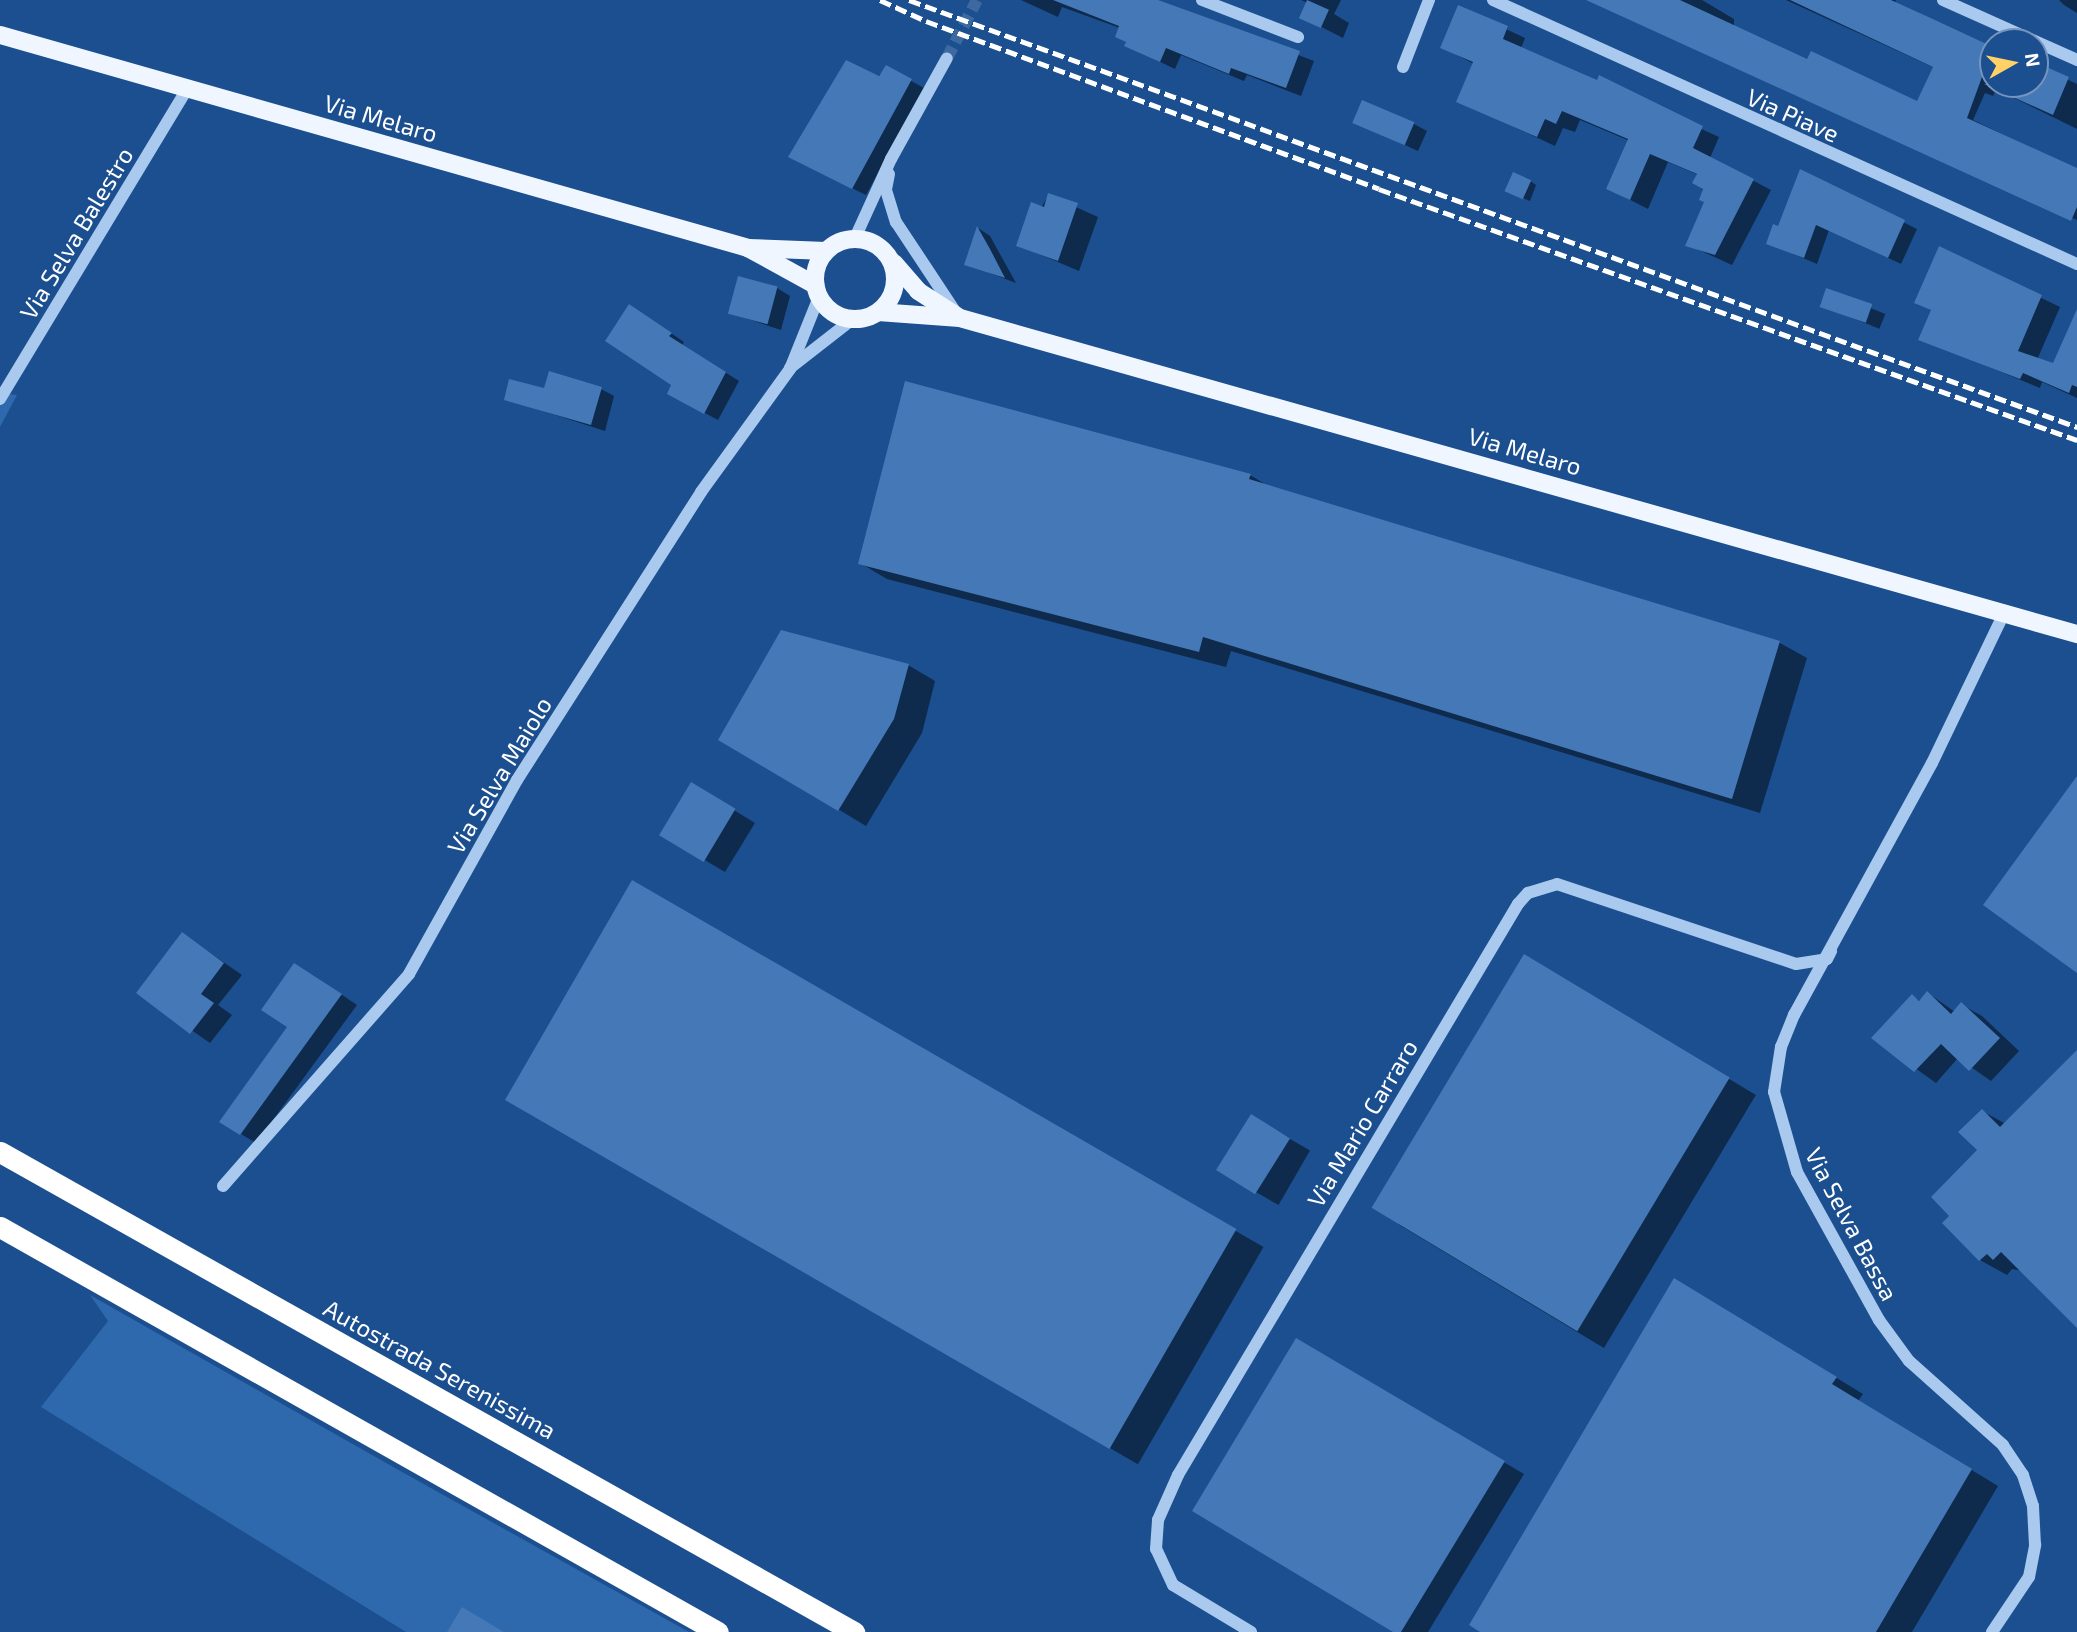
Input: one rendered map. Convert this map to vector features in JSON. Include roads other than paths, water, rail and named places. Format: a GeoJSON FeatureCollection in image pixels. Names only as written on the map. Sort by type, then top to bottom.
{"type":"FeatureCollection","features":[{"type":"Feature","properties":{"kind":"highway","name":"Autostrada Serenissima"},"geometry":{"type":"LineString","coordinates":[[0,1152],[855,1632]]}},
{"type":"Feature","properties":{"kind":"highway"},"geometry":{"type":"LineString","coordinates":[[0,1227],[718,1632]]}},
{"type":"Feature","properties":{"kind":"main road","name":"Via Melaro"},"geometry":{"type":"LineString","coordinates":[[0,35],[748,248],[826,251],[855,238],[869,241],[889,257],[918,292],[960,318]]}},
{"type":"Feature","properties":{"kind":"main road","name":"Via Melaro"},"geometry":{"type":"LineString","coordinates":[[748,248],[817,291],[833,313],[853,319],[878,312],[960,318],[2005,611],[2077,634]]}},
{"type":"Feature","properties":{"kind":"main road"},"geometry":{"type":"LineString","coordinates":[[817,291],[819,261],[826,251]]}},
{"type":"Feature","properties":{"kind":"main road"},"geometry":{"type":"LineString","coordinates":[[878,312],[893,293],[894,268],[889,257]]}},
{"type":"Feature","properties":{"kind":"street"},"geometry":{"type":"LineString","coordinates":[[1202,0],[1298,37]]}},
{"type":"Feature","properties":{"kind":"street"},"geometry":{"type":"LineString","coordinates":[[1403,67],[1429,0]]}},
{"type":"Feature","properties":{"kind":"street","name":"Via Piave"},"geometry":{"type":"LineString","coordinates":[[1493,0],[2077,264]]}},
{"type":"Feature","properties":{"kind":"street"},"geometry":{"type":"LineString","coordinates":[[1943,0],[2077,60]]}},
{"type":"Feature","properties":{"kind":"street"},"geometry":{"type":"LineString","coordinates":[[855,238],[891,159],[947,58]]}},
{"type":"Feature","properties":{"kind":"street","name":"Via Selva Balestro"},"geometry":{"type":"LineString","coordinates":[[0,399],[187,89]]}},
{"type":"Feature","properties":{"kind":"street"},"geometry":{"type":"LineString","coordinates":[[891,159],[886,190],[896,222],[960,318]]}},
{"type":"Feature","properties":{"kind":"street","name":"Via Selva Maiolo"},"geometry":{"type":"LineString","coordinates":[[790,369],[817,291]]}},
{"type":"Feature","properties":{"kind":"street","name":"Via Selva Maiolo"},"geometry":{"type":"LineString","coordinates":[[223,1186],[409,974],[517,780],[701,492],[790,369],[853,319]]}},
{"type":"Feature","properties":{"kind":"street","name":"Via Selva Bassa"},"geometry":{"type":"LineString","coordinates":[[1992,1632],[2029,1577],[2035,1545],[2033,1506],[2023,1475],[2003,1445],[1909,1361],[1879,1320],[1797,1172],[1780,1126],[1774,1092],[1781,1047],[1794,1015],[1832,951],[1932,763],[2005,611]]}},
{"type":"Feature","properties":{"kind":"street","name":"Via Mario Carraro"},"geometry":{"type":"LineString","coordinates":[[1251,1632],[1173,1585],[1156,1549],[1158,1520],[1178,1475],[1518,904],[1528,893],[1558,884],[1796,964],[1827,959],[1832,951]]}},
{"type":"Feature","properties":{"kind":"tunnel"},"geometry":{"type":"LineString","coordinates":[[947,58],[977,0]]}},
{"type":"Feature","properties":{"kind":"railway"},"geometry":{"type":"LineString","coordinates":[[880,0],[926,21],[1379,189],[2077,440]]}},
{"type":"Feature","properties":{"kind":"railway"},"geometry":{"type":"LineString","coordinates":[[909,0],[2077,427]]}}]}
